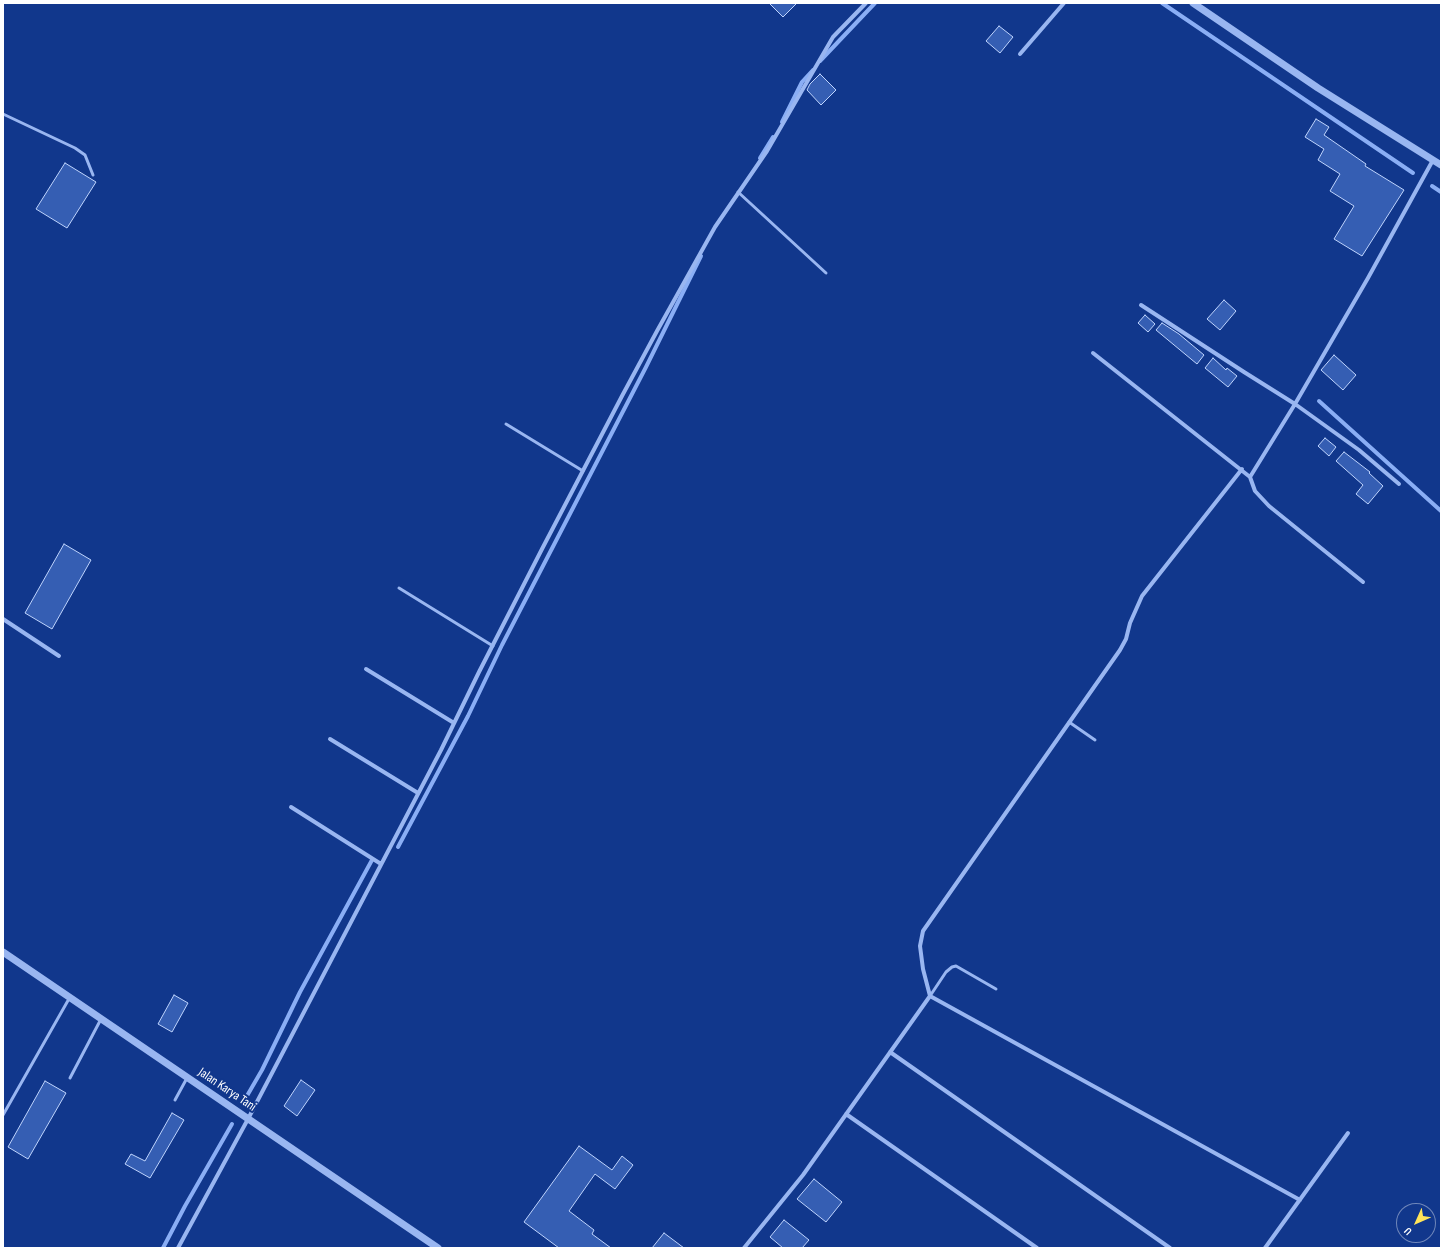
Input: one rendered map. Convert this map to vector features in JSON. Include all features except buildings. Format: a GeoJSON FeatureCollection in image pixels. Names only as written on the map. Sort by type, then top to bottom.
{"type":"FeatureCollection","features":[{"type":"Feature","properties":{"kind":"street"},"geometry":{"type":"LineString","coordinates":[[178,1248],[248,1119],[418,793],[625,390],[715,227],[767,151],[833,37],[866,3]]}},
{"type":"Feature","properties":{"kind":"street"},"geometry":{"type":"LineString","coordinates":[[1020,54],[1064,3]]}},
{"type":"Feature","properties":{"kind":"street"},"geometry":{"type":"LineString","coordinates":[[1193,3],[1318,88],[1441,165]]}},
{"type":"Feature","properties":{"kind":"street"},"geometry":{"type":"LineString","coordinates":[[1250,477],[1295,404],[1368,278],[1433,160]]}},
{"type":"Feature","properties":{"kind":"street"},"geometry":{"type":"LineString","coordinates":[[1141,305],[1295,404],[1358,450],[1399,484]]}},
{"type":"Feature","properties":{"kind":"street"},"geometry":{"type":"LineString","coordinates":[[1093,353],[1242,470],[1250,477],[1255,491],[1269,506],[1362,582]]}},
{"type":"Feature","properties":{"kind":"street"},"geometry":{"type":"LineString","coordinates":[[1242,470],[1142,596],[1130,623],[1126,639],[923,931],[920,946],[923,969],[930,996],[1300,1200]]}},
{"type":"Feature","properties":{"kind":"street"},"geometry":{"type":"LineString","coordinates":[[3,619],[59,656]]}},
{"type":"Feature","properties":{"kind":"street"},"geometry":{"type":"LineString","coordinates":[[366,669],[454,723]]}},
{"type":"Feature","properties":{"kind":"street"},"geometry":{"type":"LineString","coordinates":[[330,739],[418,793]]}},
{"type":"Feature","properties":{"kind":"street"},"geometry":{"type":"LineString","coordinates":[[292,807],[381,864]]}},
{"type":"Feature","properties":{"kind":"street","name":"Jalan Karya Tani"},"geometry":{"type":"LineString","coordinates":[[3,952],[438,1248]]}},
{"type":"Feature","properties":{"kind":"street"},"geometry":{"type":"LineString","coordinates":[[744,1248],[803,1175],[930,996]]}},
{"type":"Feature","properties":{"kind":"street"},"geometry":{"type":"LineString","coordinates":[[890,1052],[1170,1248]]}},
{"type":"Feature","properties":{"kind":"street"},"geometry":{"type":"LineString","coordinates":[[846,1114],[1037,1248]]}},
{"type":"Feature","properties":{"kind":"street"},"geometry":{"type":"LineString","coordinates":[[1265,1248],[1348,1133]]}},
{"type":"Feature","properties":{"kind":"lane"},"geometry":{"type":"LineString","coordinates":[[3,114],[75,148],[85,155],[93,175]]}},
{"type":"Feature","properties":{"kind":"lane"},"geometry":{"type":"LineString","coordinates":[[738,192],[826,273]]}},
{"type":"Feature","properties":{"kind":"lane"},"geometry":{"type":"LineString","coordinates":[[506,424],[583,471]]}},
{"type":"Feature","properties":{"kind":"lane"},"geometry":{"type":"LineString","coordinates":[[399,588],[493,646]]}},
{"type":"Feature","properties":{"kind":"lane"},"geometry":{"type":"LineString","coordinates":[[1069,722],[1095,740]]}},
{"type":"Feature","properties":{"kind":"lane"},"geometry":{"type":"LineString","coordinates":[[930,996],[946,972],[952,966],[956,966],[996,989]]}},
{"type":"Feature","properties":{"kind":"lane"},"geometry":{"type":"LineString","coordinates":[[3,1115],[70,997]]}},
{"type":"Feature","properties":{"kind":"lane"},"geometry":{"type":"LineString","coordinates":[[70,1078],[101,1019]]}},
{"type":"Feature","properties":{"kind":"lane"},"geometry":{"type":"LineString","coordinates":[[175,1100],[187,1078]]}},
{"type":"Feature","properties":{"kind":"waterway"},"geometry":{"type":"LineString","coordinates":[[820,61],[875,3]]}},
{"type":"Feature","properties":{"kind":"waterway"},"geometry":{"type":"LineString","coordinates":[[1162,3],[1413,173]]}},
{"type":"Feature","properties":{"kind":"waterway"},"geometry":{"type":"LineString","coordinates":[[782,122],[802,82],[813,70]]}},
{"type":"Feature","properties":{"kind":"waterway"},"geometry":{"type":"LineString","coordinates":[[760,158],[773,137]]}},
{"type":"Feature","properties":{"kind":"waterway"},"geometry":{"type":"LineString","coordinates":[[1432,186],[1441,192]]}},
{"type":"Feature","properties":{"kind":"waterway"},"geometry":{"type":"LineString","coordinates":[[398,847],[468,716],[502,645],[646,367],[701,256]]}},
{"type":"Feature","properties":{"kind":"waterway"},"geometry":{"type":"LineString","coordinates":[[1319,401],[1441,511]]}},
{"type":"Feature","properties":{"kind":"waterway"},"geometry":{"type":"LineString","coordinates":[[244,1101],[262,1070],[300,992],[372,860]]}},
{"type":"Feature","properties":{"kind":"waterway"},"geometry":{"type":"LineString","coordinates":[[163,1248],[232,1124]]}}]}
